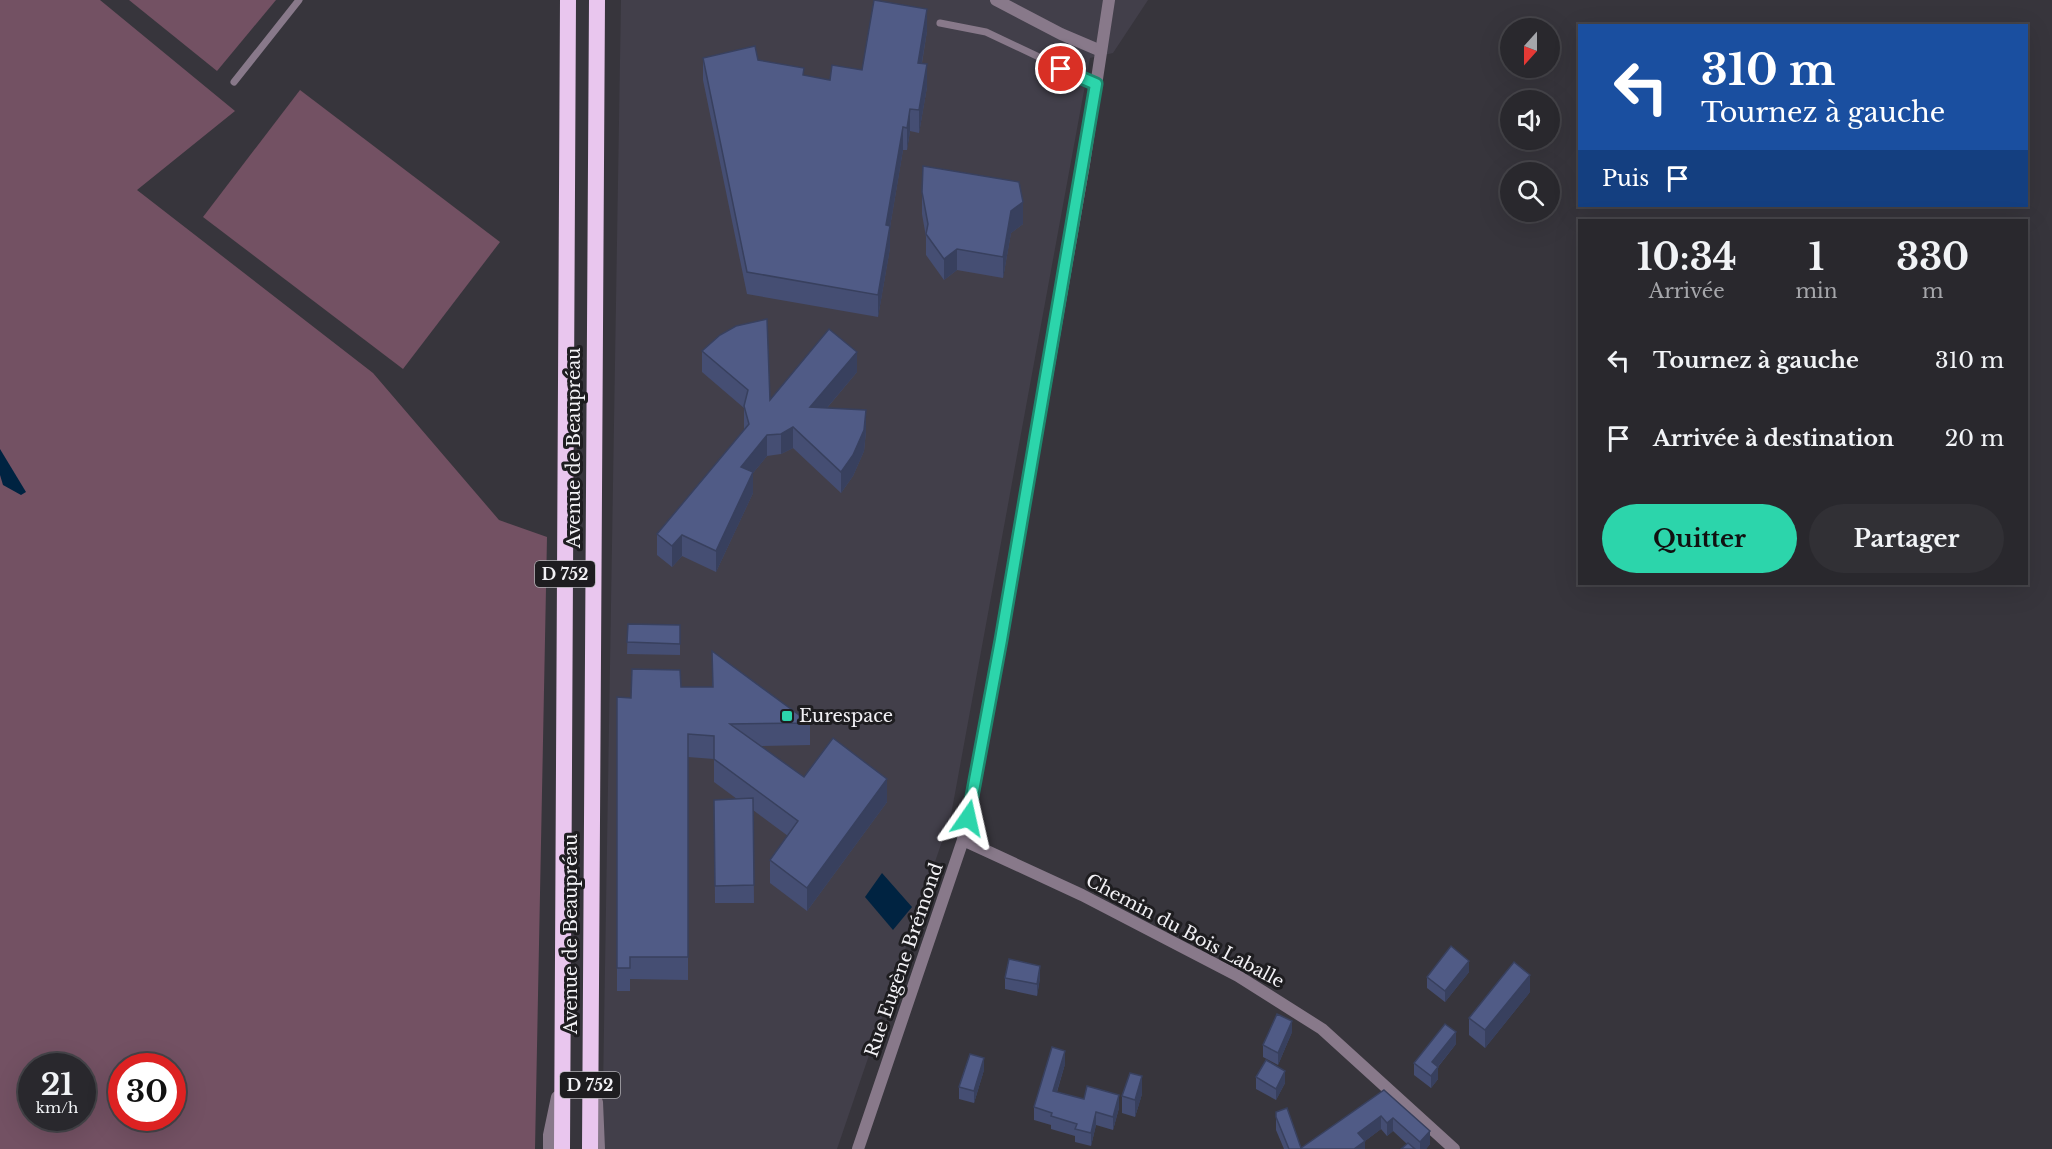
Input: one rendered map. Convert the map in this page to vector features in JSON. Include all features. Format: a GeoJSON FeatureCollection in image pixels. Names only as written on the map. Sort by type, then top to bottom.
{"type":"FeatureCollection","features":[{"type":"Feature","properties":{"kind":"highway","name":"Avenue de Beaupréau"},"geometry":{"type":"LineString","coordinates":[[562,1149],[568,0]]}},
{"type":"Feature","properties":{"kind":"highway","name":"Avenue de Beaupréau"},"geometry":{"type":"LineString","coordinates":[[590,1149],[597,0]]}},
{"type":"Feature","properties":{"kind":"street"},"geometry":{"type":"LineString","coordinates":[[996,0],[1061,34],[1101,51]]}},
{"type":"Feature","properties":{"kind":"street","name":"Rue Eugène Brémond"},"geometry":{"type":"LineString","coordinates":[[858,1149],[963,840],[1001,640],[1109,0]]}},
{"type":"Feature","properties":{"kind":"street","name":"Chemin du Bois Laballe"},"geometry":{"type":"LineString","coordinates":[[963,840],[1082,895],[1247,982],[1322,1029],[1454,1149]]}},
{"type":"Feature","properties":{"kind":"street"},"geometry":{"type":"LineString","coordinates":[[591,1020],[599,1149]]}},
{"type":"Feature","properties":{"kind":"street"},"geometry":{"type":"LineString","coordinates":[[549,1149],[549,1135],[562,1073]]}},
{"type":"Feature","properties":{"kind":"lane"},"geometry":{"type":"LineString","coordinates":[[234,82],[299,0]]}},
{"type":"Feature","properties":{"kind":"lane"},"geometry":{"type":"LineString","coordinates":[[940,23],[986,32],[1096,84]]}},
{"type":"Feature","properties":{"kind":"shaded area"},"geometry":{"type":"Polygon","coordinates":[[[0,0],[100,0],[235,111],[137,190],[373,373],[499,520],[547,537],[535,1149],[0,1149],[0,0]]]}},
{"type":"Feature","properties":{"kind":"shaded area"},"geometry":{"type":"Polygon","coordinates":[[[129,0],[276,0],[217,71],[129,0]]]}},
{"type":"Feature","properties":{"kind":"shaded area"},"geometry":{"type":"Polygon","coordinates":[[[621,0],[1148,0],[1113,53],[1090,58],[951,815],[837,1149],[602,1149],[621,0]]]}},
{"type":"Feature","properties":{"kind":"shaded area"},"geometry":{"type":"Polygon","coordinates":[[[300,90],[500,242],[403,369],[203,217],[300,90]]]}},
{"type":"Feature","properties":{"kind":"water"},"geometry":{"type":"Polygon","coordinates":[[[0,449],[26,492],[21,495],[3,485],[0,475],[0,449]]]}},
{"type":"Feature","properties":{"kind":"water"},"geometry":{"type":"Polygon","coordinates":[[[882,873],[912,907],[893,930],[865,897],[882,873]]]}},
{"type":"Feature","properties":{"kind":"building"},"geometry":{"type":"Polygon","coordinates":[[[874,0],[927,9],[918,63],[927,64],[919,110],[910,109],[907,128],[903,127],[886,225],[890,226],[878,295],[747,272],[703,58],[755,46],[758,60],[804,68],[803,75],[830,80],[832,65],[862,70],[874,0]]]}},
{"type":"Feature","properties":{"kind":"building"},"geometry":{"type":"Polygon","coordinates":[[[923,166],[1019,182],[1023,202],[1011,211],[1003,257],[957,249],[944,259],[926,234],[928,224],[922,192],[923,166]]]}},
{"type":"Feature","properties":{"kind":"building"},"geometry":{"type":"Polygon","coordinates":[[[767,319],[770,400],[829,329],[857,352],[810,407],[866,410],[864,430],[853,455],[841,472],[793,427],[781,434],[767,435],[741,467],[753,472],[716,551],[682,535],[672,546],[657,534],[749,424],[744,406],[748,390],[702,351],[720,335],[736,326],[767,319]]]}},
{"type":"Feature","properties":{"kind":"building"},"geometry":{"type":"Polygon","coordinates":[[[628,624],[680,625],[680,644],[627,642],[628,624]]]}},
{"type":"Feature","properties":{"kind":"building"},"geometry":{"type":"Polygon","coordinates":[[[712,651],[810,723],[730,724],[804,777],[833,738],[887,779],[807,888],[770,860],[798,821],[714,759],[714,736],[688,734],[688,957],[630,957],[630,968],[617,968],[617,697],[631,698],[632,669],[680,670],[681,687],[713,687],[712,651]]]}},
{"type":"Feature","properties":{"kind":"building"},"geometry":{"type":"Polygon","coordinates":[[[753,798],[754,885],[715,886],[714,800],[753,798]]]}},
{"type":"Feature","properties":{"kind":"building"},"geometry":{"type":"Polygon","coordinates":[[[1451,946],[1469,961],[1445,991],[1427,977],[1451,946]]]}},
{"type":"Feature","properties":{"kind":"building"},"geometry":{"type":"Polygon","coordinates":[[[1009,959],[1040,966],[1037,984],[1005,978],[1009,959]]]}},
{"type":"Feature","properties":{"kind":"building"},"geometry":{"type":"Polygon","coordinates":[[[1514,962],[1530,975],[1485,1030],[1469,1018],[1514,962]]]}},
{"type":"Feature","properties":{"kind":"building"},"geometry":{"type":"Polygon","coordinates":[[[1277,1014],[1292,1021],[1278,1053],[1263,1045],[1277,1014]]]}},
{"type":"Feature","properties":{"kind":"building"},"geometry":{"type":"Polygon","coordinates":[[[1445,1024],[1456,1032],[1432,1062],[1438,1067],[1431,1076],[1414,1063],[1445,1024]]]}},
{"type":"Feature","properties":{"kind":"building"},"geometry":{"type":"Polygon","coordinates":[[[1052,1047],[1065,1051],[1053,1091],[1084,1099],[1087,1086],[1119,1095],[1113,1117],[1096,1112],[1091,1133],[1075,1129],[1077,1124],[1051,1116],[1052,1113],[1034,1107],[1052,1047]]]}},
{"type":"Feature","properties":{"kind":"building"},"geometry":{"type":"Polygon","coordinates":[[[970,1054],[984,1058],[974,1091],[959,1087],[970,1054]]]}},
{"type":"Feature","properties":{"kind":"building"},"geometry":{"type":"Polygon","coordinates":[[[1266,1060],[1285,1071],[1276,1089],[1256,1077],[1266,1060]]]}},
{"type":"Feature","properties":{"kind":"building"},"geometry":{"type":"Polygon","coordinates":[[[1130,1073],[1142,1076],[1135,1100],[1122,1096],[1130,1073]]]}},
{"type":"Feature","properties":{"kind":"building"},"geometry":{"type":"Polygon","coordinates":[[[1384,1090],[1430,1131],[1420,1142],[1393,1118],[1387,1123],[1381,1116],[1358,1133],[1365,1141],[1354,1149],[1289,1149],[1276,1112],[1287,1108],[1301,1148],[1384,1090]]]}},
{"type":"Feature","properties":{"kind":"building"},"geometry":{"type":"Polygon","coordinates":[[[1408,1143],[1415,1149],[1401,1149],[1408,1143]]]}},
{"type":"Feature","properties":{"kind":"place","name":"Eurespace"},"geometry":{"type":"Point","coordinates":[787,716]}},
{"type":"Feature","properties":{"kind":"route"},"geometry":{"type":"LineString","coordinates":[[968,818],[1001,640],[1096,84],[1061,69]]}}]}
